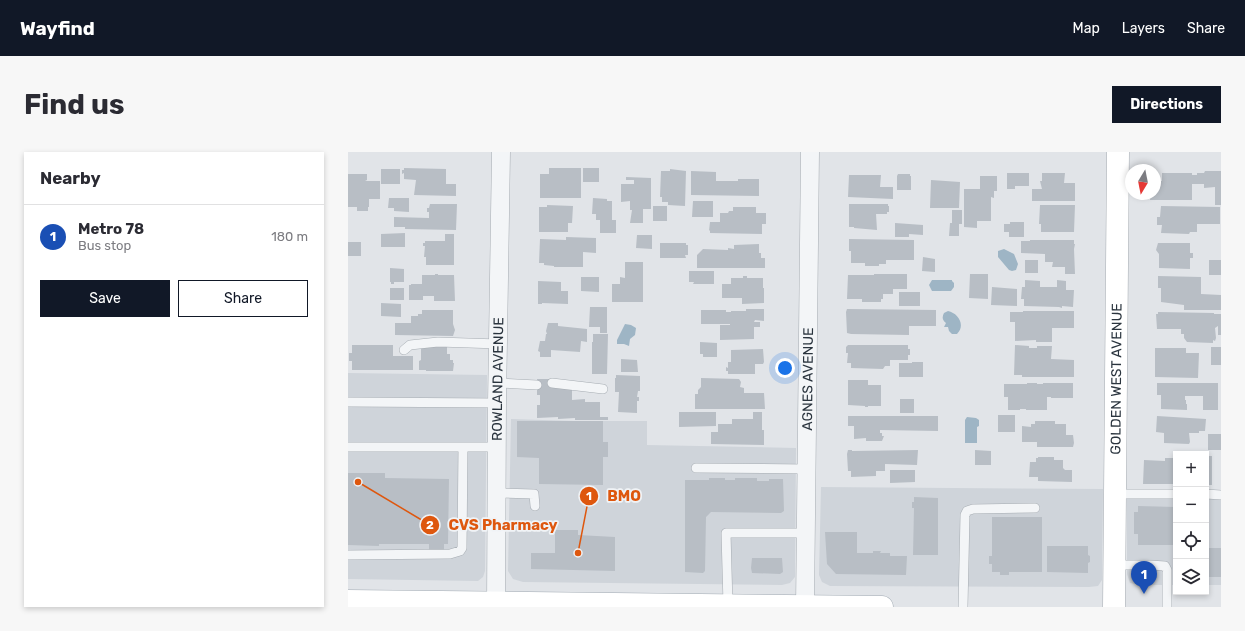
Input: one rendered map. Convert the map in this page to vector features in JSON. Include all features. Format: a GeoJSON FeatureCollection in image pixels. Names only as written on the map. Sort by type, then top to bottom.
{"type":"FeatureCollection","features":[{"type":"Feature","properties":{"kind":"main road","name":"GOLDEN WEST AVENUE"},"geometry":{"type":"LineString","coordinates":[[1114,607],[1118,152]]}},
{"type":"Feature","properties":{"kind":"main road"},"geometry":{"type":"LineString","coordinates":[[348,601],[496,605],[882,607]]}},
{"type":"Feature","properties":{"kind":"street","name":"ROWLAND AVENUE"},"geometry":{"type":"LineString","coordinates":[[496,605],[497,403],[501,152]]}},
{"type":"Feature","properties":{"kind":"street","name":"AGNES AVENUE"},"geometry":{"type":"LineString","coordinates":[[805,606],[810,152]]}},
{"type":"Feature","properties":{"kind":"lane"},"geometry":{"type":"LineString","coordinates":[[404,350],[410,345],[438,342],[499,344]]}},
{"type":"Feature","properties":{"kind":"lane"},"geometry":{"type":"LineString","coordinates":[[498,383],[537,385]]}},
{"type":"Feature","properties":{"kind":"lane"},"geometry":{"type":"LineString","coordinates":[[552,383],[603,389]]}},
{"type":"Feature","properties":{"kind":"lane"},"geometry":{"type":"LineString","coordinates":[[348,402],[497,403]]}},
{"type":"Feature","properties":{"kind":"lane"},"geometry":{"type":"LineString","coordinates":[[348,555],[450,554],[460,551],[462,548],[463,446]]}},
{"type":"Feature","properties":{"kind":"lane"},"geometry":{"type":"LineString","coordinates":[[348,447],[497,447]]}},
{"type":"Feature","properties":{"kind":"lane"},"geometry":{"type":"LineString","coordinates":[[696,468],[807,469]]}},
{"type":"Feature","properties":{"kind":"lane"},"geometry":{"type":"LineString","coordinates":[[497,493],[534,494],[535,506]]}},
{"type":"Feature","properties":{"kind":"lane"},"geometry":{"type":"LineString","coordinates":[[1115,494],[1173,494]]}},
{"type":"Feature","properties":{"kind":"lane"},"geometry":{"type":"LineString","coordinates":[[1209,494],[1221,495]]}},
{"type":"Feature","properties":{"kind":"lane"},"geometry":{"type":"LineString","coordinates":[[964,607],[965,515],[967,510],[1035,508]]}},
{"type":"Feature","properties":{"kind":"lane"},"geometry":{"type":"LineString","coordinates":[[714,606],[726,533],[806,533]]}},
{"type":"Feature","properties":{"kind":"lane"},"geometry":{"type":"LineString","coordinates":[[1114,565],[1165,566],[1167,570],[1166,607]]}},
{"type":"Feature","properties":{"kind":"shaded area"},"geometry":{"type":"Polygon","coordinates":[[[348,373],[487,375],[485,571],[483,577],[478,581],[348,579],[348,373]]]}},
{"type":"Feature","properties":{"kind":"shaded area"},"geometry":{"type":"Polygon","coordinates":[[[511,419],[647,421],[647,445],[796,448],[795,577],[790,583],[782,585],[523,582],[513,579],[508,571],[511,419]]]}},
{"type":"Feature","properties":{"kind":"shaded area"},"geometry":{"type":"Polygon","coordinates":[[[821,487],[1103,489],[1102,580],[1098,586],[1089,587],[830,586],[822,582],[819,575],[821,487]]]}},
{"type":"Feature","properties":{"kind":"shaded area"},"geometry":{"type":"Polygon","coordinates":[[[1127,489],[1173,490],[1173,585],[1140,585],[1130,583],[1127,574],[1127,489]]]}},
{"type":"Feature","properties":{"kind":"shaded area"},"geometry":{"type":"Polygon","coordinates":[[[1209,491],[1221,491],[1221,585],[1209,585],[1209,491]]]}},
{"type":"Feature","properties":{"kind":"water"},"geometry":{"type":"Polygon","coordinates":[[[1004,249],[1014,254],[1018,264],[1016,270],[1009,270],[998,257],[998,251],[1004,249]]]}},
{"type":"Feature","properties":{"kind":"water"},"geometry":{"type":"Polygon","coordinates":[[[932,280],[952,280],[954,287],[951,291],[932,291],[929,285],[932,280]]]}},
{"type":"Feature","properties":{"kind":"water"},"geometry":{"type":"Polygon","coordinates":[[[948,311],[955,314],[960,320],[961,327],[957,334],[952,334],[948,327],[944,327],[946,323],[943,320],[943,316],[944,313],[948,311]]]}},
{"type":"Feature","properties":{"kind":"water"},"geometry":{"type":"Polygon","coordinates":[[[625,324],[636,328],[635,335],[630,339],[629,346],[617,344],[617,340],[625,324]]]}},
{"type":"Feature","properties":{"kind":"water"},"geometry":{"type":"Polygon","coordinates":[[[967,417],[976,418],[979,420],[979,426],[977,427],[977,443],[965,443],[965,420],[967,417]]]}},
{"type":"Feature","properties":{"kind":"building"},"geometry":{"type":"Polygon","coordinates":[[[404,168],[446,169],[446,184],[456,184],[456,196],[414,195],[416,180],[404,179],[404,173],[402,174],[402,170],[404,170],[404,168]]]}},
{"type":"Feature","properties":{"kind":"building"},"geometry":{"type":"Polygon","coordinates":[[[549,168],[581,168],[581,198],[540,198],[540,174],[549,174],[549,168]]]}},
{"type":"Feature","properties":{"kind":"building"},"geometry":{"type":"Polygon","coordinates":[[[583,168],[599,168],[599,182],[583,182],[583,168]]]}},
{"type":"Feature","properties":{"kind":"building"},"geometry":{"type":"Polygon","coordinates":[[[381,169],[400,169],[400,184],[381,184],[381,169]]]}},
{"type":"Feature","properties":{"kind":"building"},"geometry":{"type":"Polygon","coordinates":[[[670,169],[686,171],[685,206],[668,205],[668,202],[662,202],[662,197],[660,197],[661,171],[670,171],[670,169]]]}},
{"type":"Feature","properties":{"kind":"building"},"geometry":{"type":"Polygon","coordinates":[[[691,171],[716,172],[716,181],[759,179],[759,196],[691,195],[691,171]]]}},
{"type":"Feature","properties":{"kind":"building"},"geometry":{"type":"Polygon","coordinates":[[[1205,171],[1221,171],[1221,205],[1215,205],[1215,187],[1204,188],[1204,184],[1192,184],[1192,200],[1161,200],[1162,173],[1192,173],[1192,175],[1197,175],[1197,173],[1204,173],[1205,171]]]}},
{"type":"Feature","properties":{"kind":"building"},"geometry":{"type":"Polygon","coordinates":[[[1007,173],[1029,173],[1029,186],[1015,186],[1015,189],[1007,189],[1007,173]]]}},
{"type":"Feature","properties":{"kind":"building"},"geometry":{"type":"Polygon","coordinates":[[[1042,173],[1065,173],[1064,183],[1075,183],[1075,201],[1032,201],[1032,189],[1042,189],[1040,181],[1042,181],[1042,173]]]}},
{"type":"Feature","properties":{"kind":"building"},"geometry":{"type":"Polygon","coordinates":[[[348,174],[367,174],[367,180],[365,181],[380,181],[380,199],[369,199],[368,211],[357,211],[357,207],[348,207],[348,174]]]}},
{"type":"Feature","properties":{"kind":"building"},"geometry":{"type":"Polygon","coordinates":[[[898,174],[910,174],[911,190],[897,190],[898,174]]]}},
{"type":"Feature","properties":{"kind":"building"},"geometry":{"type":"Polygon","coordinates":[[[849,175],[881,175],[880,187],[893,187],[893,199],[848,197],[849,175]]]}},
{"type":"Feature","properties":{"kind":"building"},"geometry":{"type":"Polygon","coordinates":[[[980,176],[997,176],[997,191],[994,191],[994,198],[991,197],[991,221],[977,221],[977,228],[964,227],[964,189],[980,189],[980,176]]]}},
{"type":"Feature","properties":{"kind":"building"},"geometry":{"type":"Polygon","coordinates":[[[626,177],[651,178],[651,209],[643,209],[643,223],[630,223],[632,210],[630,210],[630,201],[621,202],[621,184],[634,184],[634,180],[626,180],[626,177]]]}},
{"type":"Feature","properties":{"kind":"building"},"geometry":{"type":"Polygon","coordinates":[[[931,180],[960,182],[959,208],[930,208],[931,180]]]}},
{"type":"Feature","properties":{"kind":"building"},"geometry":{"type":"Polygon","coordinates":[[[389,198],[409,198],[409,212],[394,211],[394,208],[388,208],[389,198]]]}},
{"type":"Feature","properties":{"kind":"building"},"geometry":{"type":"Polygon","coordinates":[[[593,198],[612,201],[612,220],[616,220],[616,233],[600,233],[600,220],[596,220],[596,214],[592,214],[593,198]]]}},
{"type":"Feature","properties":{"kind":"building"},"geometry":{"type":"Polygon","coordinates":[[[693,201],[713,201],[713,217],[692,217],[693,201]]]}},
{"type":"Feature","properties":{"kind":"building"},"geometry":{"type":"Polygon","coordinates":[[[430,204],[457,204],[456,230],[405,229],[405,227],[394,227],[394,217],[429,218],[427,208],[429,208],[430,204]]]}},
{"type":"Feature","properties":{"kind":"building"},"geometry":{"type":"Polygon","coordinates":[[[849,204],[888,204],[889,212],[887,212],[887,214],[876,214],[877,230],[849,227],[849,204]]]}},
{"type":"Feature","properties":{"kind":"building"},"geometry":{"type":"Polygon","coordinates":[[[547,205],[573,206],[572,223],[568,223],[568,232],[539,232],[539,207],[547,207],[547,205]]]}},
{"type":"Feature","properties":{"kind":"building"},"geometry":{"type":"Polygon","coordinates":[[[1040,205],[1075,205],[1074,232],[1041,232],[1041,224],[1039,224],[1040,205]]]}},
{"type":"Feature","properties":{"kind":"building"},"geometry":{"type":"Polygon","coordinates":[[[653,206],[667,206],[667,221],[653,221],[653,206]]]}},
{"type":"Feature","properties":{"kind":"building"},"geometry":{"type":"Polygon","coordinates":[[[1161,206],[1220,207],[1220,224],[1197,224],[1197,232],[1190,232],[1189,234],[1161,233],[1162,225],[1157,225],[1157,217],[1160,217],[1161,206]]]}},
{"type":"Feature","properties":{"kind":"building"},"geometry":{"type":"Polygon","coordinates":[[[733,207],[756,207],[756,213],[766,213],[766,224],[762,224],[762,234],[710,233],[710,222],[720,222],[720,213],[728,213],[729,211],[733,211],[733,207]]]}},
{"type":"Feature","properties":{"kind":"building"},"geometry":{"type":"Polygon","coordinates":[[[952,210],[962,210],[962,224],[959,224],[959,236],[949,236],[950,223],[952,223],[952,210]]]}},
{"type":"Feature","properties":{"kind":"building"},"geometry":{"type":"Polygon","coordinates":[[[1010,222],[1024,222],[1024,237],[1009,237],[1009,232],[1004,232],[1004,224],[1010,224],[1010,222]]]}},
{"type":"Feature","properties":{"kind":"building"},"geometry":{"type":"Polygon","coordinates":[[[895,223],[923,225],[923,235],[909,234],[909,237],[895,237],[895,223]]]}},
{"type":"Feature","properties":{"kind":"building"},"geometry":{"type":"Polygon","coordinates":[[[405,233],[405,247],[381,247],[381,234],[405,233]]]}},
{"type":"Feature","properties":{"kind":"building"},"geometry":{"type":"Polygon","coordinates":[[[445,234],[454,234],[454,265],[426,265],[426,257],[424,257],[425,246],[423,246],[423,243],[425,243],[425,241],[445,241],[445,234]]]}},
{"type":"Feature","properties":{"kind":"building"},"geometry":{"type":"Polygon","coordinates":[[[637,235],[652,235],[652,249],[636,248],[637,235]]]}},
{"type":"Feature","properties":{"kind":"building"},"geometry":{"type":"Polygon","coordinates":[[[566,237],[596,238],[596,253],[583,252],[583,267],[554,267],[544,265],[544,263],[539,263],[540,239],[566,240],[566,237]]]}},
{"type":"Feature","properties":{"kind":"building"},"geometry":{"type":"Polygon","coordinates":[[[849,239],[914,240],[914,260],[886,260],[886,264],[879,264],[879,266],[865,266],[865,263],[851,263],[849,239]]]}},
{"type":"Feature","properties":{"kind":"building"},"geometry":{"type":"Polygon","coordinates":[[[1074,240],[1075,274],[1065,274],[1065,267],[1052,267],[1053,262],[1045,262],[1045,254],[1021,253],[1021,241],[1074,240]]]}},
{"type":"Feature","properties":{"kind":"building"},"geometry":{"type":"Polygon","coordinates":[[[348,242],[361,242],[361,256],[348,256],[348,242]]]}},
{"type":"Feature","properties":{"kind":"building"},"geometry":{"type":"Polygon","coordinates":[[[660,243],[686,243],[686,245],[688,245],[688,255],[685,255],[686,258],[660,258],[660,243]]]}},
{"type":"Feature","properties":{"kind":"building"},"geometry":{"type":"Polygon","coordinates":[[[1158,243],[1190,243],[1190,253],[1193,253],[1193,258],[1190,258],[1190,269],[1159,268],[1159,254],[1156,250],[1158,243]]]}},
{"type":"Feature","properties":{"kind":"building"},"geometry":{"type":"Polygon","coordinates":[[[759,244],[759,253],[761,253],[761,258],[765,258],[765,268],[697,268],[697,255],[703,249],[728,250],[728,248],[734,249],[734,245],[759,244]]]}},
{"type":"Feature","properties":{"kind":"building"},"geometry":{"type":"Polygon","coordinates":[[[923,257],[935,259],[935,272],[922,271],[923,257]]]}},
{"type":"Feature","properties":{"kind":"building"},"geometry":{"type":"Polygon","coordinates":[[[1025,260],[1038,260],[1038,273],[1025,273],[1025,260]]]}},
{"type":"Feature","properties":{"kind":"building"},"geometry":{"type":"Polygon","coordinates":[[[1209,260],[1221,260],[1221,275],[1209,275],[1209,260]]]}},
{"type":"Feature","properties":{"kind":"building"},"geometry":{"type":"Polygon","coordinates":[[[625,262],[643,262],[643,302],[612,302],[612,284],[620,284],[620,277],[625,278],[625,262]]]}},
{"type":"Feature","properties":{"kind":"building"},"geometry":{"type":"Polygon","coordinates":[[[390,268],[404,269],[404,282],[394,282],[394,284],[391,284],[390,268]]]}},
{"type":"Feature","properties":{"kind":"building"},"geometry":{"type":"Polygon","coordinates":[[[689,271],[714,271],[714,284],[693,284],[694,282],[689,282],[689,271]]]}},
{"type":"Feature","properties":{"kind":"building"},"geometry":{"type":"Polygon","coordinates":[[[907,274],[907,289],[893,289],[893,294],[883,294],[883,299],[881,299],[881,302],[862,302],[862,299],[847,299],[848,275],[907,274]]]}},
{"type":"Feature","properties":{"kind":"building"},"geometry":{"type":"Polygon","coordinates":[[[970,274],[988,274],[988,299],[969,298],[970,274]]]}},
{"type":"Feature","properties":{"kind":"building"},"geometry":{"type":"Polygon","coordinates":[[[422,275],[454,275],[455,301],[434,301],[434,296],[423,296],[423,300],[409,300],[409,285],[422,284],[422,275]]]}},
{"type":"Feature","properties":{"kind":"building"},"geometry":{"type":"Polygon","coordinates":[[[743,276],[747,276],[747,278],[763,278],[764,303],[742,304],[742,298],[722,298],[722,284],[731,284],[731,278],[743,278],[743,276]]]}},
{"type":"Feature","properties":{"kind":"building"},"geometry":{"type":"Polygon","coordinates":[[[1158,276],[1201,277],[1201,294],[1221,295],[1221,310],[1184,310],[1184,305],[1161,302],[1161,288],[1158,288],[1158,276]]]}},
{"type":"Feature","properties":{"kind":"building"},"geometry":{"type":"Polygon","coordinates":[[[581,277],[599,277],[599,292],[581,291],[581,277]]]}},
{"type":"Feature","properties":{"kind":"building"},"geometry":{"type":"Polygon","coordinates":[[[1025,280],[1040,281],[1040,287],[1057,287],[1057,280],[1066,281],[1066,290],[1074,290],[1073,307],[1062,306],[1062,308],[1024,306],[1024,299],[1021,299],[1022,287],[1025,287],[1025,280]]]}},
{"type":"Feature","properties":{"kind":"building"},"geometry":{"type":"Polygon","coordinates":[[[538,281],[561,282],[561,291],[568,291],[568,304],[538,304],[538,281]]]}},
{"type":"Feature","properties":{"kind":"building"},"geometry":{"type":"Polygon","coordinates":[[[992,287],[1017,289],[1017,306],[991,305],[992,287]]]}},
{"type":"Feature","properties":{"kind":"building"},"geometry":{"type":"Polygon","coordinates":[[[390,288],[404,288],[404,300],[390,300],[390,288]]]}},
{"type":"Feature","properties":{"kind":"building"},"geometry":{"type":"Polygon","coordinates":[[[899,292],[920,292],[920,306],[899,306],[899,292]]]}},
{"type":"Feature","properties":{"kind":"building"},"geometry":{"type":"Polygon","coordinates":[[[381,303],[401,304],[401,317],[381,316],[381,303]]]}},
{"type":"Feature","properties":{"kind":"building"},"geometry":{"type":"Polygon","coordinates":[[[590,307],[607,307],[607,333],[600,333],[600,327],[589,327],[590,307]]]}},
{"type":"Feature","properties":{"kind":"building"},"geometry":{"type":"Polygon","coordinates":[[[746,309],[764,309],[764,321],[755,320],[754,322],[760,322],[760,327],[754,327],[754,339],[720,340],[720,325],[730,324],[701,324],[701,310],[726,310],[726,312],[731,312],[746,311],[746,309]]]}},
{"type":"Feature","properties":{"kind":"building"},"geometry":{"type":"Polygon","coordinates":[[[847,309],[936,310],[936,326],[909,326],[909,335],[851,334],[847,333],[847,309]]]}},
{"type":"Feature","properties":{"kind":"building"},"geometry":{"type":"Polygon","coordinates":[[[422,310],[453,310],[453,324],[455,330],[453,336],[395,335],[395,323],[411,323],[411,316],[418,316],[418,314],[422,314],[422,310]]]}},
{"type":"Feature","properties":{"kind":"building"},"geometry":{"type":"Polygon","coordinates":[[[1074,311],[1074,328],[1052,328],[1052,342],[1036,342],[1036,340],[1015,341],[1015,322],[1010,322],[1010,312],[1074,311]]]}},
{"type":"Feature","properties":{"kind":"building"},"geometry":{"type":"Polygon","coordinates":[[[1158,312],[1221,314],[1221,335],[1218,335],[1218,326],[1215,328],[1216,338],[1215,341],[1213,340],[1213,343],[1187,342],[1184,338],[1184,334],[1181,334],[1181,329],[1157,329],[1156,314],[1158,314],[1158,312]]]}},
{"type":"Feature","properties":{"kind":"building"},"geometry":{"type":"Polygon","coordinates":[[[548,323],[558,323],[558,326],[587,329],[587,342],[581,341],[580,352],[551,350],[551,357],[540,357],[540,352],[538,351],[540,341],[545,341],[548,323]]]}},
{"type":"Feature","properties":{"kind":"building"},"geometry":{"type":"Polygon","coordinates":[[[593,334],[608,334],[607,374],[592,374],[593,334]]]}},
{"type":"Feature","properties":{"kind":"building"},"geometry":{"type":"Polygon","coordinates":[[[700,342],[717,343],[717,357],[703,357],[703,354],[700,354],[700,342]]]}},
{"type":"Feature","properties":{"kind":"building"},"geometry":{"type":"Polygon","coordinates":[[[352,345],[393,345],[393,356],[413,356],[413,370],[352,370],[352,361],[349,361],[349,353],[352,353],[352,345]]]}},
{"type":"Feature","properties":{"kind":"building"},"geometry":{"type":"Polygon","coordinates":[[[848,345],[908,345],[910,355],[908,355],[908,360],[890,360],[890,366],[885,366],[883,369],[851,368],[851,363],[847,363],[848,353],[846,353],[846,347],[848,345]]]}},
{"type":"Feature","properties":{"kind":"building"},"geometry":{"type":"Polygon","coordinates":[[[1015,345],[1029,346],[1029,348],[1037,348],[1037,346],[1052,346],[1051,359],[1074,360],[1074,377],[1022,377],[1022,375],[1014,375],[1015,345]]]}},
{"type":"Feature","properties":{"kind":"building"},"geometry":{"type":"Polygon","coordinates":[[[421,346],[447,346],[447,354],[450,354],[450,360],[453,360],[454,363],[453,371],[419,370],[421,346]]]}},
{"type":"Feature","properties":{"kind":"building"},"geometry":{"type":"Polygon","coordinates":[[[1211,347],[1221,347],[1221,365],[1211,365],[1211,347]]]}},
{"type":"Feature","properties":{"kind":"building"},"geometry":{"type":"Polygon","coordinates":[[[1155,348],[1186,348],[1186,353],[1199,353],[1198,378],[1155,377],[1155,348]]]}},
{"type":"Feature","properties":{"kind":"building"},"geometry":{"type":"Polygon","coordinates":[[[763,349],[764,362],[763,364],[755,364],[755,374],[728,374],[728,371],[726,371],[726,367],[728,368],[728,362],[731,362],[731,350],[763,349]]]}},
{"type":"Feature","properties":{"kind":"building"},"geometry":{"type":"Polygon","coordinates":[[[621,359],[637,360],[638,372],[621,372],[621,359]]]}},
{"type":"Feature","properties":{"kind":"building"},"geometry":{"type":"Polygon","coordinates":[[[923,362],[923,377],[899,377],[899,363],[923,362]]]}},
{"type":"Feature","properties":{"kind":"building"},"geometry":{"type":"Polygon","coordinates":[[[616,375],[640,376],[640,391],[638,391],[637,397],[639,397],[639,401],[637,401],[637,413],[618,412],[619,392],[615,392],[616,375]]]}},
{"type":"Feature","properties":{"kind":"building"},"geometry":{"type":"Polygon","coordinates":[[[701,378],[739,379],[741,382],[740,387],[744,388],[744,393],[764,393],[765,409],[695,409],[695,394],[698,394],[698,390],[701,387],[701,378]]]}},
{"type":"Feature","properties":{"kind":"building"},"geometry":{"type":"Polygon","coordinates":[[[537,379],[553,379],[572,386],[572,400],[585,399],[585,402],[600,402],[600,417],[608,417],[608,420],[575,420],[575,418],[558,419],[558,417],[537,418],[537,405],[540,405],[540,395],[537,395],[537,379]]]}},
{"type":"Feature","properties":{"kind":"building"},"geometry":{"type":"Polygon","coordinates":[[[848,380],[868,380],[868,385],[881,385],[881,406],[865,407],[848,405],[848,380]]]}},
{"type":"Feature","properties":{"kind":"building"},"geometry":{"type":"Polygon","coordinates":[[[1073,383],[1073,398],[1047,397],[1047,410],[1008,410],[1008,397],[1004,397],[1004,384],[1073,383]]]}},
{"type":"Feature","properties":{"kind":"building"},"geometry":{"type":"Polygon","coordinates":[[[1157,383],[1218,383],[1218,410],[1203,410],[1203,396],[1185,396],[1187,410],[1161,409],[1161,395],[1157,395],[1157,383]]]}},
{"type":"Feature","properties":{"kind":"building"},"geometry":{"type":"Polygon","coordinates":[[[900,399],[914,399],[914,413],[900,413],[900,399]]]}},
{"type":"Feature","properties":{"kind":"building"},"geometry":{"type":"Polygon","coordinates":[[[679,412],[716,412],[716,426],[679,427],[679,412]]]}},
{"type":"Feature","properties":{"kind":"building"},"geometry":{"type":"Polygon","coordinates":[[[753,412],[762,412],[764,445],[711,444],[711,432],[718,432],[718,424],[732,424],[732,419],[753,419],[753,412]]]}},
{"type":"Feature","properties":{"kind":"building"},"geometry":{"type":"Polygon","coordinates":[[[998,415],[1015,415],[1015,432],[998,432],[998,415]]]}},
{"type":"Feature","properties":{"kind":"building"},"geometry":{"type":"Polygon","coordinates":[[[848,416],[938,416],[938,431],[880,430],[882,436],[884,436],[882,441],[866,441],[866,438],[854,439],[854,426],[848,426],[848,416]]]}},
{"type":"Feature","properties":{"kind":"building"},"geometry":{"type":"Polygon","coordinates":[[[1157,416],[1206,419],[1205,431],[1199,431],[1199,433],[1189,433],[1189,444],[1164,443],[1164,433],[1156,432],[1157,416]]]}},
{"type":"Feature","properties":{"kind":"building"},"geometry":{"type":"Polygon","coordinates":[[[517,421],[603,421],[603,442],[608,442],[608,457],[603,457],[603,485],[539,484],[539,458],[517,457],[517,421]]]}},
{"type":"Feature","properties":{"kind":"building"},"geometry":{"type":"Polygon","coordinates":[[[1035,421],[1055,421],[1055,424],[1066,424],[1066,435],[1073,435],[1073,447],[1037,447],[1037,442],[1022,442],[1022,426],[1031,427],[1031,424],[1035,424],[1035,421]]]}},
{"type":"Feature","properties":{"kind":"building"},"geometry":{"type":"Polygon","coordinates":[[[1208,434],[1221,434],[1221,450],[1208,450],[1208,434]]]}},
{"type":"Feature","properties":{"kind":"building"},"geometry":{"type":"Polygon","coordinates":[[[848,450],[918,450],[917,465],[885,464],[885,471],[876,471],[876,476],[851,477],[851,471],[848,471],[848,450]]]}},
{"type":"Feature","properties":{"kind":"building"},"geometry":{"type":"Polygon","coordinates":[[[975,450],[991,451],[991,465],[975,465],[975,450]]]}},
{"type":"Feature","properties":{"kind":"building"},"geometry":{"type":"Polygon","coordinates":[[[1209,456],[1212,456],[1212,485],[1209,485],[1209,456]]]}},
{"type":"Feature","properties":{"kind":"building"},"geometry":{"type":"Polygon","coordinates":[[[1054,457],[1054,460],[1063,460],[1063,468],[1065,470],[1072,470],[1072,482],[1038,481],[1038,477],[1029,477],[1030,462],[1036,462],[1036,458],[1054,457]]]}},
{"type":"Feature","properties":{"kind":"building"},"geometry":{"type":"Polygon","coordinates":[[[1165,458],[1173,458],[1173,484],[1143,484],[1144,460],[1165,461],[1165,458]]]}},
{"type":"Feature","properties":{"kind":"building"},"geometry":{"type":"Polygon","coordinates":[[[890,470],[915,470],[915,482],[890,483],[890,470]]]}},
{"type":"Feature","properties":{"kind":"building"},"geometry":{"type":"Polygon","coordinates":[[[348,473],[385,473],[385,478],[449,479],[448,544],[444,544],[444,559],[429,558],[429,544],[379,544],[379,546],[348,545],[348,473]]]}},
{"type":"Feature","properties":{"kind":"building"},"geometry":{"type":"Polygon","coordinates":[[[709,478],[725,478],[725,480],[735,480],[735,478],[757,478],[757,481],[783,479],[784,511],[781,513],[711,512],[706,517],[705,571],[703,573],[685,572],[685,480],[709,480],[709,478]]]}},
{"type":"Feature","properties":{"kind":"building"},"geometry":{"type":"Polygon","coordinates":[[[914,497],[938,498],[938,555],[913,555],[914,508],[912,508],[912,502],[914,502],[914,497]]]}},
{"type":"Feature","properties":{"kind":"building"},"geometry":{"type":"Polygon","coordinates":[[[1138,506],[1173,507],[1173,545],[1138,545],[1138,534],[1134,534],[1134,512],[1138,512],[1138,506]]]}},
{"type":"Feature","properties":{"kind":"building"},"geometry":{"type":"Polygon","coordinates":[[[992,517],[1042,517],[1042,572],[1009,572],[1009,575],[1000,575],[1000,572],[992,572],[992,564],[989,564],[989,556],[992,556],[992,517]]]}},
{"type":"Feature","properties":{"kind":"building"},"geometry":{"type":"Polygon","coordinates":[[[555,530],[578,530],[578,535],[615,537],[615,571],[531,569],[531,553],[555,553],[555,530]]]}},
{"type":"Feature","properties":{"kind":"building"},"geometry":{"type":"Polygon","coordinates":[[[825,532],[857,532],[857,553],[873,553],[873,551],[881,551],[880,553],[890,553],[890,556],[907,556],[906,575],[836,574],[827,564],[825,532]]]}},
{"type":"Feature","properties":{"kind":"building"},"geometry":{"type":"Polygon","coordinates":[[[1047,546],[1088,546],[1090,562],[1088,563],[1088,573],[1047,572],[1047,546]]]}},
{"type":"Feature","properties":{"kind":"building"},"geometry":{"type":"Polygon","coordinates":[[[1209,548],[1221,548],[1221,577],[1209,577],[1209,548]]]}},
{"type":"Feature","properties":{"kind":"building"},"geometry":{"type":"Polygon","coordinates":[[[752,558],[782,558],[783,572],[780,574],[752,573],[752,558]]]}},
{"type":"Feature","properties":{"kind":"place","name":"CVS Pharmacy"},"geometry":{"type":"Point","coordinates":[358,482]}},
{"type":"Feature","properties":{"kind":"place","name":"BMO"},"geometry":{"type":"Point","coordinates":[578,553]}},
{"type":"Feature","properties":{"kind":"place","name":"Metro 78"},"geometry":{"type":"Point","coordinates":[1144,594]}}]}
